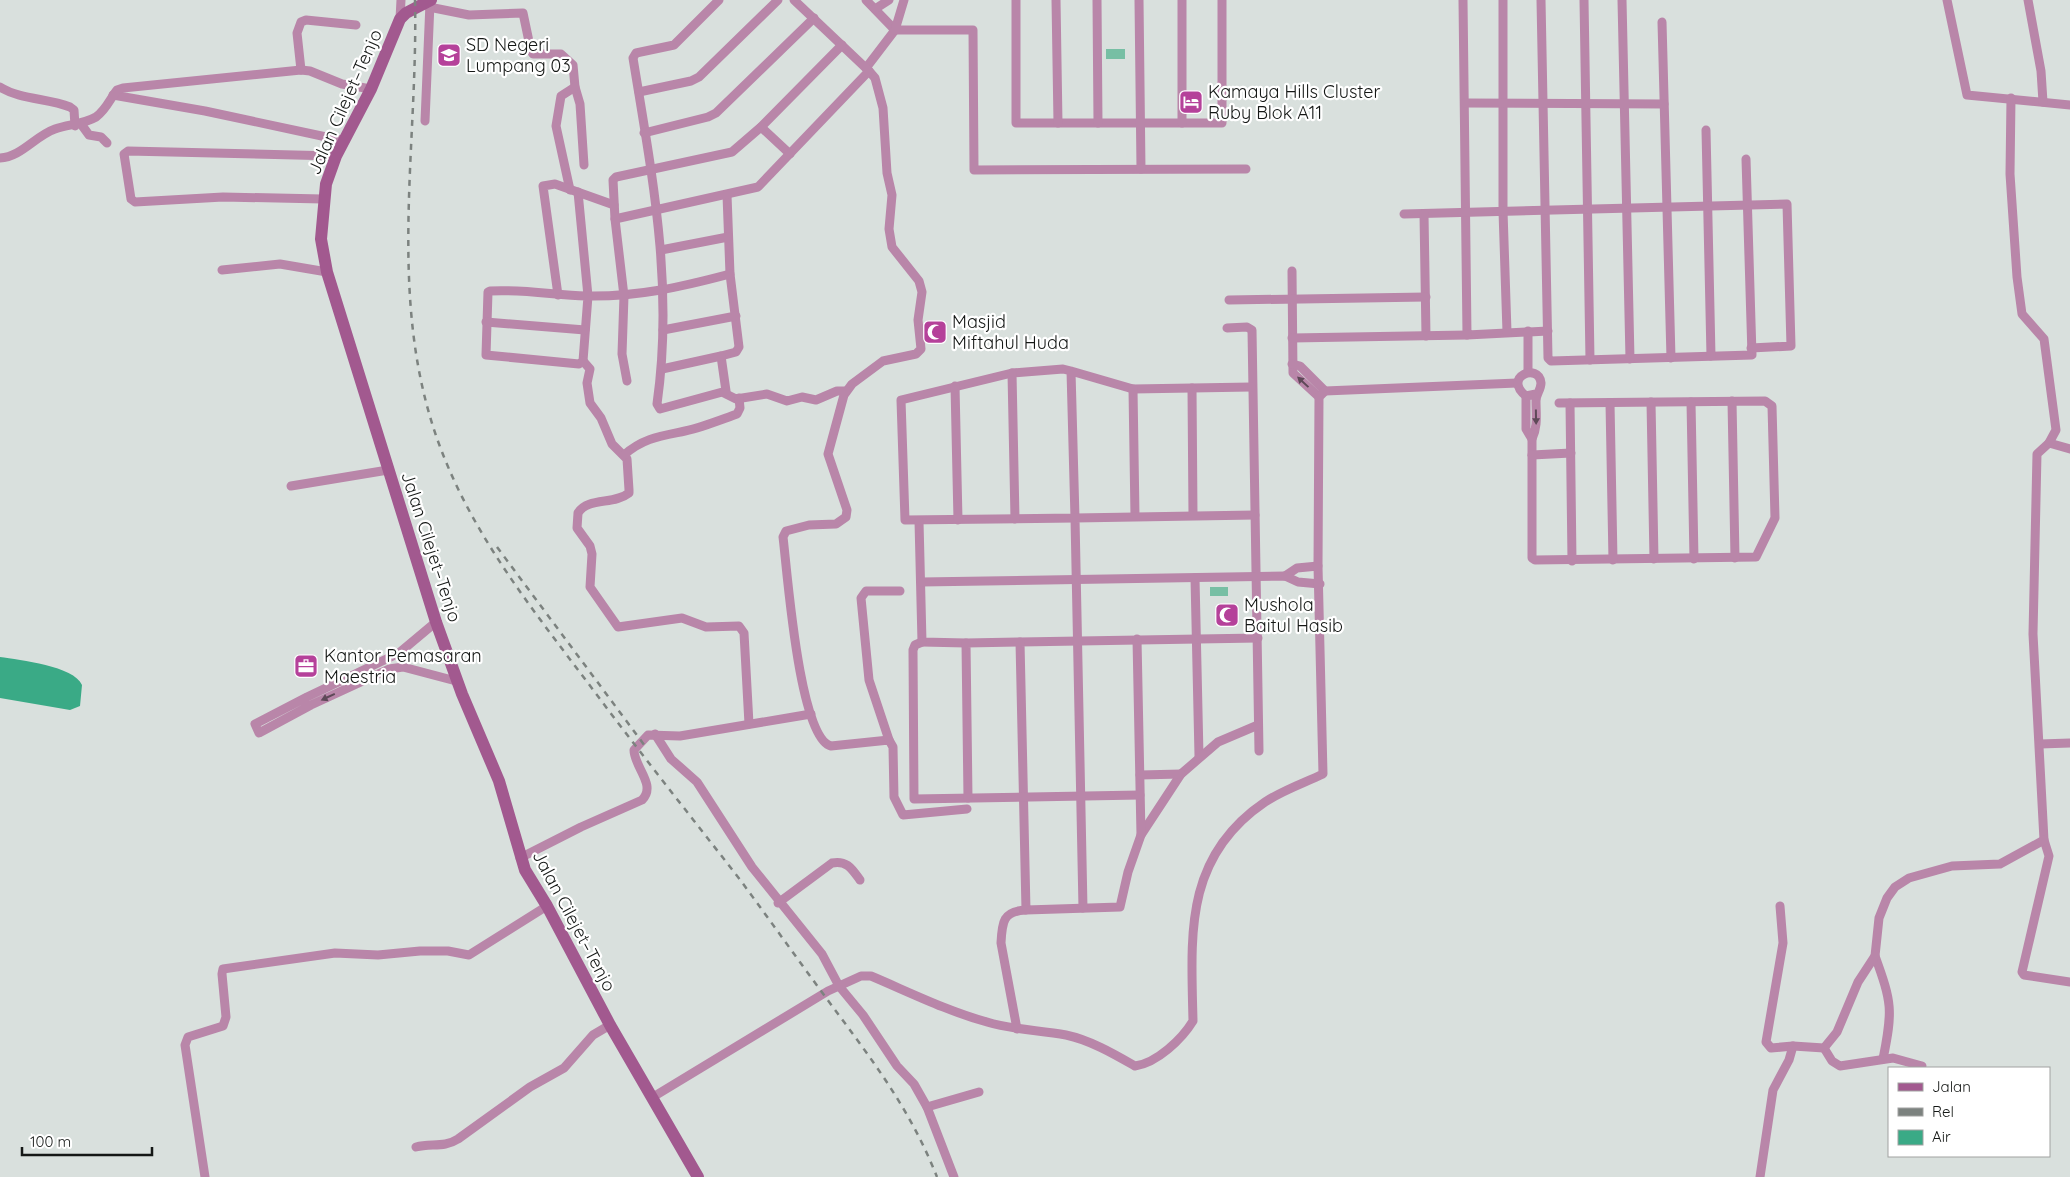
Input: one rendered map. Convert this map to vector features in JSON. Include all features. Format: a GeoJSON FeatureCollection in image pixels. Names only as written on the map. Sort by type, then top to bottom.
{"type":"FeatureCollection","features":[{"type":"Feature","properties":{"kind":"main road","name":"Jalan Cilejet–Tenjo"},"geometry":{"type":"LineString","coordinates":[[430,3],[406,13],[400,19],[371,89],[336,156],[323,199],[321,239],[327,272],[436,622],[456,681],[498,780],[520,858],[531,882],[547,906],[610,1025],[653,1096],[698,1177]]}},
{"type":"Feature","properties":{"kind":"street"},"geometry":{"type":"LineString","coordinates":[[400,19],[401,0]]}},
{"type":"Feature","properties":{"kind":"street"},"geometry":{"type":"LineString","coordinates":[[719,0],[674,44],[634,55],[644,133],[658,211],[664,291],[662,369],[656,404],[660,409],[724,393],[732,398],[767,394],[785,401],[802,396],[816,400],[837,391],[846,391]]}},
{"type":"Feature","properties":{"kind":"street"},"geometry":{"type":"LineString","coordinates":[[639,92],[691,81],[699,77],[778,0]]}},
{"type":"Feature","properties":{"kind":"street"},"geometry":{"type":"LineString","coordinates":[[794,0],[876,78],[883,108],[887,173],[892,195],[889,229],[892,246],[922,287],[918,320],[921,349],[916,354],[884,361],[846,391],[828,454],[847,510],[846,517],[836,524],[809,525],[786,531],[784,537],[794,643],[811,714],[824,742],[828,746],[889,740]]}},
{"type":"Feature","properties":{"kind":"street"},"geometry":{"type":"LineString","coordinates":[[866,0],[895,30],[973,30],[974,170],[1246,169]]}},
{"type":"Feature","properties":{"kind":"street"},"geometry":{"type":"LineString","coordinates":[[875,9],[889,0]]}},
{"type":"Feature","properties":{"kind":"street"},"geometry":{"type":"LineString","coordinates":[[615,219],[758,188],[868,70],[895,30],[904,0]]}},
{"type":"Feature","properties":{"kind":"street"},"geometry":{"type":"LineString","coordinates":[[1016,0],[1016,123],[1222,122],[1222,0]]}},
{"type":"Feature","properties":{"kind":"street"},"geometry":{"type":"LineString","coordinates":[[1056,0],[1058,123]]}},
{"type":"Feature","properties":{"kind":"street"},"geometry":{"type":"LineString","coordinates":[[1097,0],[1098,123]]}},
{"type":"Feature","properties":{"kind":"street"},"geometry":{"type":"LineString","coordinates":[[1139,0],[1141,169]]}},
{"type":"Feature","properties":{"kind":"street"},"geometry":{"type":"LineString","coordinates":[[1182,0],[1182,123]]}},
{"type":"Feature","properties":{"kind":"street"},"geometry":{"type":"LineString","coordinates":[[1463,0],[1467,335]]}},
{"type":"Feature","properties":{"kind":"street"},"geometry":{"type":"LineString","coordinates":[[1503,0],[1503,211],[1507,332]]}},
{"type":"Feature","properties":{"kind":"street"},"geometry":{"type":"LineString","coordinates":[[1541,0],[1548,358],[1551,361],[1752,355],[1746,159]]}},
{"type":"Feature","properties":{"kind":"street"},"geometry":{"type":"LineString","coordinates":[[1584,0],[1590,360]]}},
{"type":"Feature","properties":{"kind":"street"},"geometry":{"type":"LineString","coordinates":[[1622,0],[1630,359]]}},
{"type":"Feature","properties":{"kind":"street"},"geometry":{"type":"LineString","coordinates":[[1948,0],[1964,92],[1973,96],[2011,98],[2070,106]]}},
{"type":"Feature","properties":{"kind":"street"},"geometry":{"type":"LineString","coordinates":[[2028,0],[2041,71],[2043,102]]}},
{"type":"Feature","properties":{"kind":"street"},"geometry":{"type":"LineString","coordinates":[[425,121],[430,3],[469,16],[523,13],[531,51],[538,56],[556,53],[568,58],[573,65],[575,87],[580,104],[584,166]]}},
{"type":"Feature","properties":{"kind":"street"},"geometry":{"type":"LineString","coordinates":[[644,133],[708,117],[716,112],[814,18]]}},
{"type":"Feature","properties":{"kind":"street"},"geometry":{"type":"LineString","coordinates":[[301,70],[297,33],[302,22],[306,20],[356,25]]}},
{"type":"Feature","properties":{"kind":"street"},"geometry":{"type":"LineString","coordinates":[[1662,22],[1671,358]]}},
{"type":"Feature","properties":{"kind":"street"},"geometry":{"type":"LineString","coordinates":[[627,381],[622,354],[624,296],[612,184],[616,177],[732,152],[761,127],[842,45]]}},
{"type":"Feature","properties":{"kind":"street"},"geometry":{"type":"LineString","coordinates":[[0,158],[21,151],[55,129],[78,125],[102,112],[117,90],[123,88],[301,70],[310,71],[342,84],[371,89]]}},
{"type":"Feature","properties":{"kind":"street"},"geometry":{"type":"LineString","coordinates":[[575,87],[561,96],[556,126],[574,191],[588,296],[583,361],[590,369],[588,383],[592,408],[602,418],[612,444],[624,454],[628,464],[629,493],[623,497],[584,506],[576,517],[577,528],[590,546],[592,554],[590,587],[618,627],[627,628],[682,618],[706,626],[739,626],[744,633],[749,724]]}},
{"type":"Feature","properties":{"kind":"street"},"geometry":{"type":"LineString","coordinates":[[0,88],[11,94],[37,98],[70,107],[74,110],[78,125],[89,136],[101,136],[107,143]]}},
{"type":"Feature","properties":{"kind":"street"},"geometry":{"type":"LineString","coordinates":[[113,95],[205,111],[345,141]]}},
{"type":"Feature","properties":{"kind":"street"},"geometry":{"type":"LineString","coordinates":[[2011,98],[2010,174],[2022,314],[2044,339],[2056,430],[2049,443],[2038,454],[2033,634],[2044,840],[2049,856],[2022,972],[2024,974],[2070,982]]}},
{"type":"Feature","properties":{"kind":"street"},"geometry":{"type":"LineString","coordinates":[[1465,103],[1664,104]]}},
{"type":"Feature","properties":{"kind":"street"},"geometry":{"type":"LineString","coordinates":[[761,127],[790,154]]}},
{"type":"Feature","properties":{"kind":"street"},"geometry":{"type":"LineString","coordinates":[[1706,130],[1711,356]]}},
{"type":"Feature","properties":{"kind":"street"},"geometry":{"type":"LineString","coordinates":[[323,199],[223,197],[135,202],[131,199],[124,154],[128,151],[336,156]]}},
{"type":"Feature","properties":{"kind":"street"},"geometry":{"type":"LineString","coordinates":[[558,295],[543,189],[546,184],[555,184],[614,205]]}},
{"type":"Feature","properties":{"kind":"street"},"geometry":{"type":"LineString","coordinates":[[662,369],[739,350],[730,274],[727,195]]}},
{"type":"Feature","properties":{"kind":"street"},"geometry":{"type":"LineString","coordinates":[[1404,214],[1787,204],[1791,346],[1751,348]]}},
{"type":"Feature","properties":{"kind":"street"},"geometry":{"type":"LineString","coordinates":[[1424,214],[1426,336]]}},
{"type":"Feature","properties":{"kind":"street"},"geometry":{"type":"LineString","coordinates":[[661,250],[728,237]]}},
{"type":"Feature","properties":{"kind":"street"},"geometry":{"type":"LineString","coordinates":[[222,270],[280,264],[327,272]]}},
{"type":"Feature","properties":{"kind":"street"},"geometry":{"type":"LineString","coordinates":[[1292,271],[1293,373],[1322,394],[1517,383]]}},
{"type":"Feature","properties":{"kind":"street"},"geometry":{"type":"LineString","coordinates":[[583,361],[579,364],[487,356],[485,354],[488,292],[624,296],[664,291],[730,274]]}},
{"type":"Feature","properties":{"kind":"street"},"geometry":{"type":"LineString","coordinates":[[1229,300],[1426,297]]}},
{"type":"Feature","properties":{"kind":"street"},"geometry":{"type":"LineString","coordinates":[[663,330],[736,316]]}},
{"type":"Feature","properties":{"kind":"street"},"geometry":{"type":"LineString","coordinates":[[486,322],[585,330]]}},
{"type":"Feature","properties":{"kind":"street"},"geometry":{"type":"LineString","coordinates":[[1227,328],[1247,327],[1252,330],[1251,387],[1259,751]]}},
{"type":"Feature","properties":{"kind":"street"},"geometry":{"type":"LineString","coordinates":[[1528,331],[1528,372]]}},
{"type":"Feature","properties":{"kind":"street"},"geometry":{"type":"LineString","coordinates":[[1292,338],[1467,335],[1548,331]]}},
{"type":"Feature","properties":{"kind":"street"},"geometry":{"type":"LineString","coordinates":[[720,356],[727,388],[724,393]]}},
{"type":"Feature","properties":{"kind":"street"},"geometry":{"type":"LineString","coordinates":[[1251,387],[1133,389],[1063,369],[1012,373],[901,400],[903,516],[908,521],[919,521],[1255,515]]}},
{"type":"Feature","properties":{"kind":"street"},"geometry":{"type":"LineString","coordinates":[[1071,370],[1084,908]]}},
{"type":"Feature","properties":{"kind":"street"},"geometry":{"type":"LineString","coordinates":[[1528,372],[1536,374],[1541,380],[1541,388],[1536,394],[1526,396],[1519,391],[1517,383],[1521,376],[1528,372]]}},
{"type":"Feature","properties":{"kind":"street"},"geometry":{"type":"LineString","coordinates":[[1012,373],[1015,519]]}},
{"type":"Feature","properties":{"kind":"street"},"geometry":{"type":"LineString","coordinates":[[955,386],[958,520]]}},
{"type":"Feature","properties":{"kind":"street"},"geometry":{"type":"LineString","coordinates":[[1192,388],[1193,515]]}},
{"type":"Feature","properties":{"kind":"street"},"geometry":{"type":"LineString","coordinates":[[1133,389],[1135,516]]}},
{"type":"Feature","properties":{"kind":"street"},"geometry":{"type":"LineString","coordinates":[[653,1096],[839,986],[861,976],[871,976],[932,1003],[987,1022],[1084,1040],[1136,1066],[1144,1065],[1158,1056],[1186,1032],[1194,1021],[1195,906],[1206,869],[1222,842],[1246,816],[1266,801],[1323,774],[1320,584],[1318,566],[1322,394]]}},
{"type":"Feature","properties":{"kind":"street"},"geometry":{"type":"LineString","coordinates":[[1536,394],[1536,430],[1532,439],[1532,558],[1540,562],[1756,557],[1775,518],[1772,406],[1765,400],[1559,403]]}},
{"type":"Feature","properties":{"kind":"street"},"geometry":{"type":"LineString","coordinates":[[1526,396],[1526,430],[1532,439]]}},
{"type":"Feature","properties":{"kind":"street"},"geometry":{"type":"LineString","coordinates":[[624,454],[633,446],[656,436],[686,431],[737,414],[740,408],[739,398]]}},
{"type":"Feature","properties":{"kind":"street"},"geometry":{"type":"LineString","coordinates":[[1732,401],[1735,558]]}},
{"type":"Feature","properties":{"kind":"street"},"geometry":{"type":"LineString","coordinates":[[1651,402],[1654,559]]}},
{"type":"Feature","properties":{"kind":"street"},"geometry":{"type":"LineString","coordinates":[[1691,402],[1694,558]]}},
{"type":"Feature","properties":{"kind":"street"},"geometry":{"type":"LineString","coordinates":[[1570,403],[1572,561]]}},
{"type":"Feature","properties":{"kind":"street"},"geometry":{"type":"LineString","coordinates":[[1610,403],[1613,560]]}},
{"type":"Feature","properties":{"kind":"street"},"geometry":{"type":"LineString","coordinates":[[2049,443],[2070,449]]}},
{"type":"Feature","properties":{"kind":"street"},"geometry":{"type":"LineString","coordinates":[[1532,455],[1571,453]]}},
{"type":"Feature","properties":{"kind":"street"},"geometry":{"type":"LineString","coordinates":[[292,486],[388,470]]}},
{"type":"Feature","properties":{"kind":"street"},"geometry":{"type":"LineString","coordinates":[[919,521],[922,642]]}},
{"type":"Feature","properties":{"kind":"street"},"geometry":{"type":"LineString","coordinates":[[1285,576],[1296,568],[1318,566]]}},
{"type":"Feature","properties":{"kind":"street"},"geometry":{"type":"LineString","coordinates":[[921,582],[1285,576],[1298,582],[1320,584]]}},
{"type":"Feature","properties":{"kind":"street"},"geometry":{"type":"LineString","coordinates":[[1195,578],[1199,756]]}},
{"type":"Feature","properties":{"kind":"street"},"geometry":{"type":"LineString","coordinates":[[900,591],[866,590],[861,598],[869,680],[889,740],[894,747],[894,797],[903,815],[968,809]]}},
{"type":"Feature","properties":{"kind":"street"},"geometry":{"type":"LineString","coordinates":[[257,729],[399,653],[436,622]]}},
{"type":"Feature","properties":{"kind":"street"},"geometry":{"type":"LineString","coordinates":[[1140,794],[916,800],[913,796],[913,650],[915,645],[922,642],[966,643],[1258,638]]}},
{"type":"Feature","properties":{"kind":"street"},"geometry":{"type":"LineString","coordinates":[[1137,639],[1141,836]]}},
{"type":"Feature","properties":{"kind":"street"},"geometry":{"type":"LineString","coordinates":[[1020,642],[1026,910]]}},
{"type":"Feature","properties":{"kind":"street"},"geometry":{"type":"LineString","coordinates":[[966,643],[968,798]]}},
{"type":"Feature","properties":{"kind":"street"},"geometry":{"type":"LineString","coordinates":[[399,653],[403,667]]}},
{"type":"Feature","properties":{"kind":"street"},"geometry":{"type":"LineString","coordinates":[[287,713],[389,669],[403,667],[456,681]]}},
{"type":"Feature","properties":{"kind":"street"},"geometry":{"type":"LineString","coordinates":[[520,858],[642,800],[648,791],[648,786],[635,758],[634,750],[645,736],[655,734],[680,736],[811,714]]}},
{"type":"Feature","properties":{"kind":"street"},"geometry":{"type":"LineString","coordinates":[[1017,1029],[1001,943],[1002,928],[1006,916],[1013,911],[1120,907],[1128,872],[1141,836],[1181,774],[1199,756],[1218,742],[1258,725]]}},
{"type":"Feature","properties":{"kind":"street"},"geometry":{"type":"LineString","coordinates":[[655,734],[671,759],[697,782],[717,816],[752,867],[772,890],[778,903],[822,954],[839,986],[863,1015],[897,1066],[914,1084],[927,1106],[954,1177]]}},
{"type":"Feature","properties":{"kind":"street"},"geometry":{"type":"LineString","coordinates":[[2040,744],[2070,743]]}},
{"type":"Feature","properties":{"kind":"street"},"geometry":{"type":"LineString","coordinates":[[1140,774],[1181,774]]}},
{"type":"Feature","properties":{"kind":"street"},"geometry":{"type":"LineString","coordinates":[[1824,1048],[1837,1032],[1858,982],[1875,956],[1882,908],[1887,898],[1901,881],[1952,866],[2000,864],[2044,840]]}},
{"type":"Feature","properties":{"kind":"street"},"geometry":{"type":"LineString","coordinates":[[778,903],[832,863],[840,862],[848,865],[860,880]]}},
{"type":"Feature","properties":{"kind":"street"},"geometry":{"type":"LineString","coordinates":[[205,1177],[185,1045],[188,1037],[223,1026],[226,1017],[223,969],[335,953],[378,955],[430,951],[469,955],[547,906]]}},
{"type":"Feature","properties":{"kind":"street"},"geometry":{"type":"LineString","coordinates":[[1780,906],[1783,943],[1766,1042],[1771,1048],[1793,1046],[1824,1048]]}},
{"type":"Feature","properties":{"kind":"street"},"geometry":{"type":"LineString","coordinates":[[1875,956],[1889,994],[1891,1011],[1883,1059]]}},
{"type":"Feature","properties":{"kind":"street"},"geometry":{"type":"LineString","coordinates":[[416,1147],[433,1144],[445,1146],[458,1140],[530,1087],[564,1068],[593,1035],[610,1025]]}},
{"type":"Feature","properties":{"kind":"street"},"geometry":{"type":"LineString","coordinates":[[1760,1177],[1774,1090],[1789,1060],[1793,1046]]}},
{"type":"Feature","properties":{"kind":"street"},"geometry":{"type":"LineString","coordinates":[[1824,1048],[1832,1061],[1840,1066],[1883,1059],[1901,1059],[1922,1066]]}},
{"type":"Feature","properties":{"kind":"street"},"geometry":{"type":"LineString","coordinates":[[927,1106],[979,1092]]}},
{"type":"Feature","properties":{"kind":"shaded area"},"geometry":{"type":"Polygon","coordinates":[[[1106,49],[1125,49],[1125,59],[1106,59],[1106,49]]]}},
{"type":"Feature","properties":{"kind":"shaded area"},"geometry":{"type":"Polygon","coordinates":[[[1210,587],[1228,587],[1228,596],[1210,596],[1210,587]]]}},
{"type":"Feature","properties":{"kind":"water"},"geometry":{"type":"Polygon","coordinates":[[[0,657],[46,665],[69,673],[77,678],[82,685],[80,706],[70,710],[0,698],[0,657]]]}},
{"type":"Feature","properties":{"kind":"railway"},"geometry":{"type":"LineString","coordinates":[[415,0],[408,252],[410,303],[416,353],[426,402],[439,444],[455,483],[496,557],[520,592],[615,719],[741,881],[887,1082],[914,1127],[937,1177]]}},
{"type":"Feature","properties":{"kind":"railway"},"geometry":{"type":"LineString","coordinates":[[497,547],[645,746]]}},
{"type":"Feature","properties":{"kind":"place","name":"SD Negeri Lumpang 03"},"geometry":{"type":"Point","coordinates":[449,55]}},
{"type":"Feature","properties":{"kind":"place","name":"Kamaya Hills Cluster Ruby Blok A11"},"geometry":{"type":"Point","coordinates":[1191,102]}},
{"type":"Feature","properties":{"kind":"place","name":"Masjid Miftahul Huda"},"geometry":{"type":"Point","coordinates":[935,332]}},
{"type":"Feature","properties":{"kind":"place","name":"Mushola Baitul Hasib"},"geometry":{"type":"Point","coordinates":[1227,615]}},
{"type":"Feature","properties":{"kind":"place","name":"Kantor Pemasaran Maestria"},"geometry":{"type":"Point","coordinates":[306,666]}}]}
